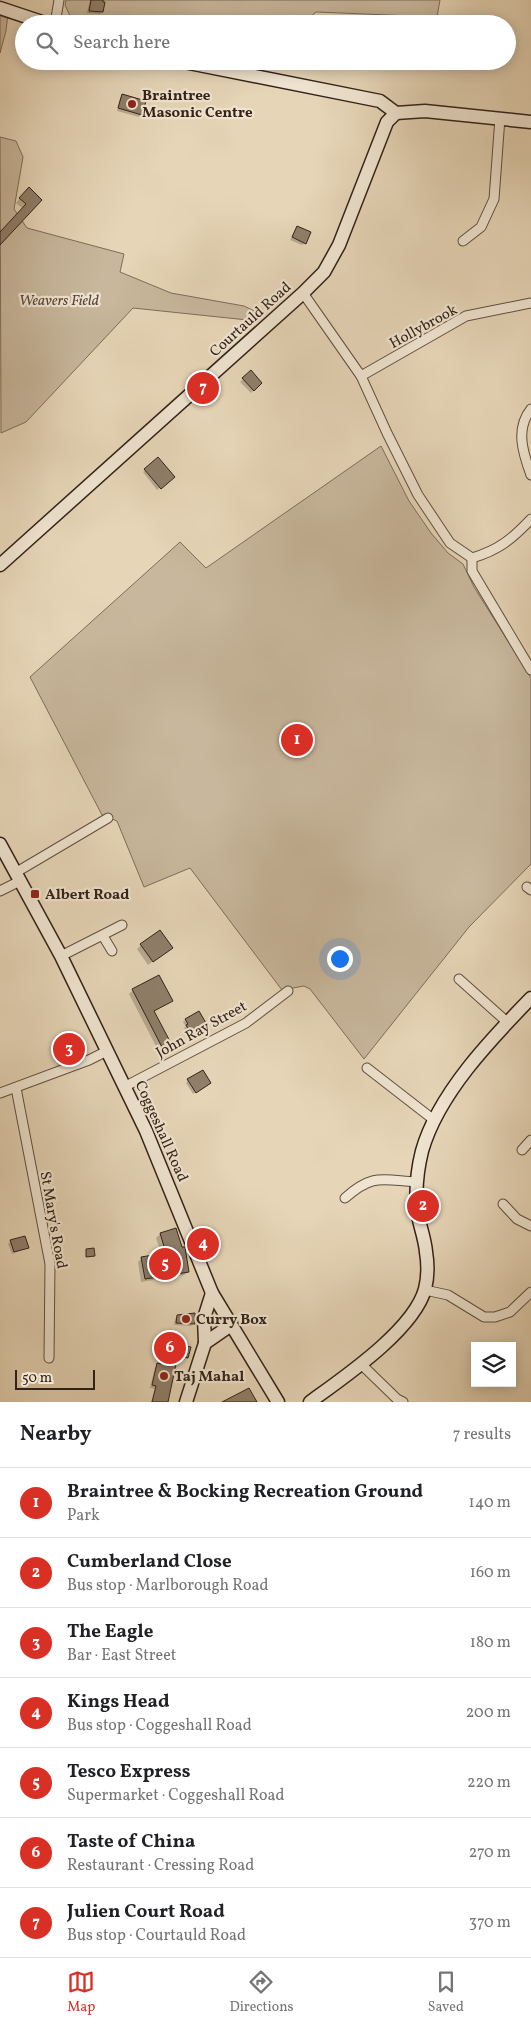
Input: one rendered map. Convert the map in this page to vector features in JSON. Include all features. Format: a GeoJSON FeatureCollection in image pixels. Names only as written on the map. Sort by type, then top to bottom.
{"type":"FeatureCollection","features":[{"type":"Feature","properties":{"kind":"street"},"geometry":{"type":"LineString","coordinates":[[56,15],[59,0]]}},
{"type":"Feature","properties":{"kind":"street"},"geometry":{"type":"LineString","coordinates":[[0,8],[21,15]]}},
{"type":"Feature","properties":{"kind":"street"},"geometry":{"type":"LineString","coordinates":[[223,70],[380,101],[396,113],[424,111],[531,122]]}},
{"type":"Feature","properties":{"kind":"street","name":"Courtauld Road"},"geometry":{"type":"LineString","coordinates":[[0,565],[324,272],[339,245],[387,122],[396,113]]}},
{"type":"Feature","properties":{"kind":"street"},"geometry":{"type":"LineString","coordinates":[[463,241],[481,227],[494,199],[500,118]]}},
{"type":"Feature","properties":{"kind":"street"},"geometry":{"type":"LineString","coordinates":[[303,293],[362,376],[387,433],[418,495],[450,543],[472,558],[490,553],[518,532],[531,519]]}},
{"type":"Feature","properties":{"kind":"street","name":"Hollybrook"},"geometry":{"type":"LineString","coordinates":[[362,376],[466,316],[515,304],[531,303]]}},
{"type":"Feature","properties":{"kind":"street"},"geometry":{"type":"LineString","coordinates":[[531,409],[521,426],[523,452],[531,475]]}},
{"type":"Feature","properties":{"kind":"street"},"geometry":{"type":"LineString","coordinates":[[472,558],[472,571],[531,670]]}},
{"type":"Feature","properties":{"kind":"street"},"geometry":{"type":"LineString","coordinates":[[0,891],[18,877],[108,818]]}},
{"type":"Feature","properties":{"kind":"street","name":"Coggeshall Road"},"geometry":{"type":"LineString","coordinates":[[0,844],[61,956],[159,1159],[212,1293],[278,1402]]}},
{"type":"Feature","properties":{"kind":"street"},"geometry":{"type":"LineString","coordinates":[[61,956],[122,925]]}},
{"type":"Feature","properties":{"kind":"street"},"geometry":{"type":"LineString","coordinates":[[103,936],[112,951]]}},
{"type":"Feature","properties":{"kind":"street"},"geometry":{"type":"LineString","coordinates":[[459,979],[507,1022]]}},
{"type":"Feature","properties":{"kind":"street","name":"John Ray Street"},"geometry":{"type":"LineString","coordinates":[[124,1087],[246,1022],[288,991]]}},
{"type":"Feature","properties":{"kind":"street"},"geometry":{"type":"LineString","coordinates":[[310,1402],[362,1365],[406,1322],[418,1306],[425,1290],[428,1261],[418,1212],[417,1182],[422,1151],[434,1120],[465,1072],[507,1022],[531,998]]}},
{"type":"Feature","properties":{"kind":"street"},"geometry":{"type":"LineString","coordinates":[[0,1093],[107,1051]]}},
{"type":"Feature","properties":{"kind":"street"},"geometry":{"type":"LineString","coordinates":[[367,1068],[434,1120]]}},
{"type":"Feature","properties":{"kind":"street","name":"St Mary's Road"},"geometry":{"type":"LineString","coordinates":[[16,1088],[50,1264],[49,1358]]}},
{"type":"Feature","properties":{"kind":"street"},"geometry":{"type":"LineString","coordinates":[[522,1150],[531,1140]]}},
{"type":"Feature","properties":{"kind":"street"},"geometry":{"type":"LineString","coordinates":[[346,1198],[358,1186],[372,1179],[417,1182]]}},
{"type":"Feature","properties":{"kind":"street"},"geometry":{"type":"LineString","coordinates":[[504,1204],[517,1219],[531,1226]]}},
{"type":"Feature","properties":{"kind":"street"},"geometry":{"type":"LineString","coordinates":[[425,1290],[448,1295],[484,1317],[495,1318],[510,1312],[531,1292]]}},
{"type":"Feature","properties":{"kind":"street"},"geometry":{"type":"LineString","coordinates":[[186,1402],[205,1343],[204,1318],[212,1293]]}},
{"type":"Feature","properties":{"kind":"street"},"geometry":{"type":"LineString","coordinates":[[205,1343],[231,1324]]}},
{"type":"Feature","properties":{"kind":"street"},"geometry":{"type":"LineString","coordinates":[[362,1365],[397,1399],[403,1402]]}},
{"type":"Feature","properties":{"kind":"green space"},"geometry":{"type":"Polygon","coordinates":[[[66,0],[440,0],[437,15],[316,12],[312,15],[70,15],[65,5],[66,0]]]}},
{"type":"Feature","properties":{"kind":"green space"},"geometry":{"type":"Polygon","coordinates":[[[0,11],[8,13],[6,31],[0,53],[0,11]]]}},
{"type":"Feature","properties":{"kind":"green space","name":"Weavers Field"},"geometry":{"type":"Polygon","coordinates":[[[0,137],[16,141],[23,157],[14,209],[27,228],[124,254],[120,272],[171,293],[244,306],[263,315],[257,321],[133,308],[26,422],[1,433],[0,137]]]}},
{"type":"Feature","properties":{"kind":"green space"},"geometry":{"type":"Polygon","coordinates":[[[381,446],[409,501],[431,533],[448,553],[463,564],[474,587],[531,678],[531,864],[469,927],[364,1059],[310,989],[304,986],[282,990],[190,868],[144,887],[117,821],[102,815],[30,677],[180,542],[206,568],[381,446]]]}},
{"type":"Feature","properties":{"kind":"building"},"geometry":{"type":"Polygon","coordinates":[[[91,0],[103,0],[105,2],[103,12],[89,11],[91,0]]]}},
{"type":"Feature","properties":{"kind":"building","name":"Braintree Masonic Centre"},"geometry":{"type":"Polygon","coordinates":[[[122,94],[146,101],[142,115],[118,108],[122,94]]]}},
{"type":"Feature","properties":{"kind":"building"},"geometry":{"type":"Polygon","coordinates":[[[29,187],[42,200],[0,245],[0,232],[26,204],[19,198],[29,187]]]}},
{"type":"Feature","properties":{"kind":"building"},"geometry":{"type":"Polygon","coordinates":[[[297,226],[311,232],[306,244],[292,237],[297,226]]]}},
{"type":"Feature","properties":{"kind":"building"},"geometry":{"type":"Polygon","coordinates":[[[251,370],[262,383],[254,391],[242,378],[251,370]]]}},
{"type":"Feature","properties":{"kind":"building"},"geometry":{"type":"Polygon","coordinates":[[[158,457],[175,477],[161,489],[144,469],[158,457]]]}},
{"type":"Feature","properties":{"kind":"building"},"geometry":{"type":"Polygon","coordinates":[[[160,930],[173,948],[153,962],[140,944],[160,930]]]}},
{"type":"Feature","properties":{"kind":"building"},"geometry":{"type":"Polygon","coordinates":[[[159,975],[173,1001],[154,1011],[173,1047],[164,1051],[132,989],[159,975]]]}},
{"type":"Feature","properties":{"kind":"building"},"geometry":{"type":"Polygon","coordinates":[[[199,1011],[209,1028],[193,1038],[185,1019],[199,1011]]]}},
{"type":"Feature","properties":{"kind":"building"},"geometry":{"type":"Polygon","coordinates":[[[74,1036],[82,1055],[61,1064],[56,1050],[63,1047],[60,1041],[74,1036]]]}},
{"type":"Feature","properties":{"kind":"building"},"geometry":{"type":"Polygon","coordinates":[[[203,1070],[211,1083],[196,1093],[187,1079],[203,1070]]]}},
{"type":"Feature","properties":{"kind":"building"},"geometry":{"type":"Polygon","coordinates":[[[176,1228],[182,1247],[185,1247],[189,1272],[145,1279],[141,1257],[166,1253],[160,1233],[176,1228]]]}},
{"type":"Feature","properties":{"kind":"building"},"geometry":{"type":"Polygon","coordinates":[[[25,1236],[29,1248],[14,1252],[10,1240],[25,1236]]]}},
{"type":"Feature","properties":{"kind":"building"},"geometry":{"type":"Polygon","coordinates":[[[94,1248],[95,1256],[86,1257],[86,1249],[94,1248]]]}},
{"type":"Feature","properties":{"kind":"building","name":"Curry Box"},"geometry":{"type":"Polygon","coordinates":[[[195,1313],[195,1324],[176,1323],[177,1315],[195,1313]]]}},
{"type":"Feature","properties":{"kind":"building"},"geometry":{"type":"Polygon","coordinates":[[[164,1343],[191,1347],[188,1358],[178,1355],[168,1402],[152,1402],[156,1386],[152,1385],[157,1363],[161,1364],[164,1343]]]}},
{"type":"Feature","properties":{"kind":"building"},"geometry":{"type":"Polygon","coordinates":[[[249,1388],[257,1402],[222,1402],[249,1388]]]}},
{"type":"Feature","properties":{"kind":"place","name":"Braintree Masonic Centre"},"geometry":{"type":"Point","coordinates":[132,104]}},
{"type":"Feature","properties":{"kind":"place","name":"Julien Court Road"},"geometry":{"type":"Point","coordinates":[203,388]}},
{"type":"Feature","properties":{"kind":"place","name":"Braintree & Bocking Recreation Ground"},"geometry":{"type":"Point","coordinates":[297,740]}},
{"type":"Feature","properties":{"kind":"place","name":"Albert Road"},"geometry":{"type":"Point","coordinates":[35,894]}},
{"type":"Feature","properties":{"kind":"place","name":"The Eagle"},"geometry":{"type":"Point","coordinates":[69,1049]}},
{"type":"Feature","properties":{"kind":"place","name":"Cumberland Close"},"geometry":{"type":"Point","coordinates":[423,1206]}},
{"type":"Feature","properties":{"kind":"place","name":"Kings Head"},"geometry":{"type":"Point","coordinates":[203,1244]}},
{"type":"Feature","properties":{"kind":"place","name":"Tesco Express"},"geometry":{"type":"Point","coordinates":[165,1264]}},
{"type":"Feature","properties":{"kind":"place","name":"Curry Box"},"geometry":{"type":"Point","coordinates":[186,1319]}},
{"type":"Feature","properties":{"kind":"place","name":"Taste of China"},"geometry":{"type":"Point","coordinates":[170,1348]}},
{"type":"Feature","properties":{"kind":"place","name":"Taj Mahal"},"geometry":{"type":"Point","coordinates":[164,1376]}}]}
